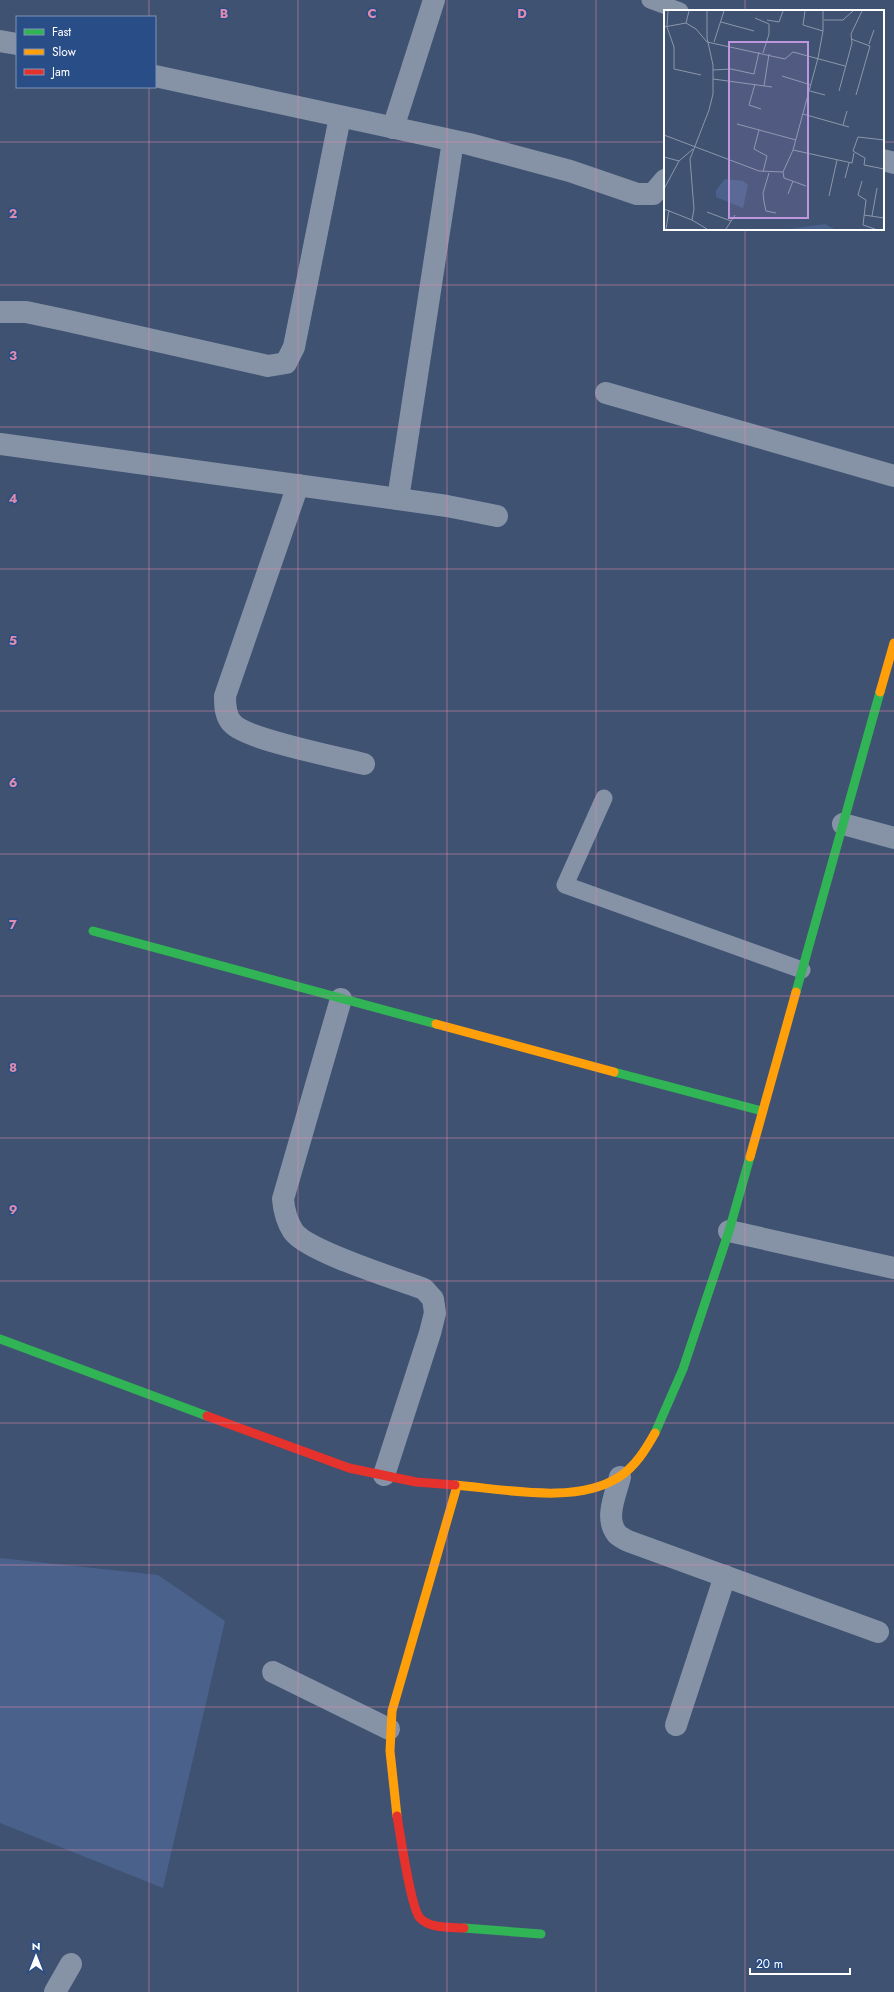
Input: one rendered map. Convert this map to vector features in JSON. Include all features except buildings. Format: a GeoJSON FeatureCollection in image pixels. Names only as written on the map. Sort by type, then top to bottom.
{"type":"FeatureCollection","features":[{"type":"Feature","properties":{"kind":"street"},"geometry":{"type":"LineString","coordinates":[[393,128],[434,0]]}},
{"type":"Feature","properties":{"kind":"street"},"geometry":{"type":"LineString","coordinates":[[0,41],[16,44]]}},
{"type":"Feature","properties":{"kind":"street"},"geometry":{"type":"LineString","coordinates":[[156,76],[453,141],[541,163],[637,194],[653,194],[664,181]]}},
{"type":"Feature","properties":{"kind":"street"},"geometry":{"type":"LineString","coordinates":[[0,312],[26,312],[268,366],[286,362],[294,347],[340,116]]}},
{"type":"Feature","properties":{"kind":"street"},"geometry":{"type":"LineString","coordinates":[[398,499],[453,141]]}},
{"type":"Feature","properties":{"kind":"street"},"geometry":{"type":"LineString","coordinates":[[884,160],[894,163]]}},
{"type":"Feature","properties":{"kind":"street"},"geometry":{"type":"LineString","coordinates":[[606,393],[894,476]]}},
{"type":"Feature","properties":{"kind":"street"},"geometry":{"type":"LineString","coordinates":[[0,444],[447,506],[497,516]]}},
{"type":"Feature","properties":{"kind":"street"},"geometry":{"type":"LineString","coordinates":[[298,485],[225,696],[226,713],[232,724],[250,735],[364,764]]}},
{"type":"Feature","properties":{"kind":"street"},"geometry":{"type":"LineString","coordinates":[[0,1339],[349,1468],[416,1482],[557,1494],[599,1488],[620,1477],[637,1462],[655,1434],[683,1369],[729,1231],[894,642]]}},
{"type":"Feature","properties":{"kind":"street"},"geometry":{"type":"LineString","coordinates":[[843,824],[894,838]]}},
{"type":"Feature","properties":{"kind":"street"},"geometry":{"type":"LineString","coordinates":[[93,931],[341,999],[762,1111]]}},
{"type":"Feature","properties":{"kind":"street"},"geometry":{"type":"LineString","coordinates":[[341,999],[283,1199],[284,1214],[293,1232],[313,1247],[424,1289],[433,1299],[435,1313],[430,1333],[384,1475]]}},
{"type":"Feature","properties":{"kind":"street"},"geometry":{"type":"LineString","coordinates":[[729,1231],[894,1268]]}},
{"type":"Feature","properties":{"kind":"street"},"geometry":{"type":"LineString","coordinates":[[620,1477],[611,1511],[612,1525],[617,1534],[628,1541],[878,1632]]}},
{"type":"Feature","properties":{"kind":"street"},"geometry":{"type":"LineString","coordinates":[[457,1486],[398,1688],[389,1729],[389,1753],[398,1820],[414,1903],[419,1917],[432,1925],[541,1934]]}},
{"type":"Feature","properties":{"kind":"street"},"geometry":{"type":"LineString","coordinates":[[676,1725],[725,1576]]}},
{"type":"Feature","properties":{"kind":"street"},"geometry":{"type":"LineString","coordinates":[[273,1672],[389,1729]]}},
{"type":"Feature","properties":{"kind":"street"},"geometry":{"type":"LineString","coordinates":[[55,1992],[71,1964]]}},
{"type":"Feature","properties":{"kind":"lane"},"geometry":{"type":"LineString","coordinates":[[650,0],[677,10]]}},
{"type":"Feature","properties":{"kind":"lane"},"geometry":{"type":"LineString","coordinates":[[604,798],[565,885],[802,970]]}},
{"type":"Feature","properties":{"kind":"water"},"geometry":{"type":"Polygon","coordinates":[[[0,1558],[158,1575],[225,1621],[163,1888],[0,1823],[0,1558]]]}},
{"type":"Feature","properties":{"kind":"traffic: fast"},"geometry":{"type":"LineString","coordinates":[[796,992],[880,692]]}},
{"type":"Feature","properties":{"kind":"traffic: fast"},"geometry":{"type":"LineString","coordinates":[[93,931],[436,1024]]}},
{"type":"Feature","properties":{"kind":"traffic: fast"},"geometry":{"type":"LineString","coordinates":[[614,1072],[762,1111]]}},
{"type":"Feature","properties":{"kind":"traffic: fast"},"geometry":{"type":"LineString","coordinates":[[655,1433],[683,1369],[729,1231],[750,1157]]}},
{"type":"Feature","properties":{"kind":"traffic: fast"},"geometry":{"type":"LineString","coordinates":[[0,1339],[207,1416]]}},
{"type":"Feature","properties":{"kind":"traffic: fast"},"geometry":{"type":"LineString","coordinates":[[464,1928],[541,1934]]}},
{"type":"Feature","properties":{"kind":"traffic: slow"},"geometry":{"type":"LineString","coordinates":[[880,692],[894,643]]}},
{"type":"Feature","properties":{"kind":"traffic: slow"},"geometry":{"type":"LineString","coordinates":[[750,1157],[796,992]]}},
{"type":"Feature","properties":{"kind":"traffic: slow"},"geometry":{"type":"LineString","coordinates":[[436,1024],[614,1072]]}},
{"type":"Feature","properties":{"kind":"traffic: slow"},"geometry":{"type":"LineString","coordinates":[[455,1485],[539,1493],[582,1491],[602,1486],[625,1473],[640,1457],[655,1433]]}},
{"type":"Feature","properties":{"kind":"traffic: slow"},"geometry":{"type":"LineString","coordinates":[[397,1816],[390,1751],[392,1711],[457,1486]]}},
{"type":"Feature","properties":{"kind":"traffic: jam"},"geometry":{"type":"LineString","coordinates":[[207,1416],[349,1468],[416,1482],[455,1485]]}},
{"type":"Feature","properties":{"kind":"traffic: jam"},"geometry":{"type":"LineString","coordinates":[[397,1816],[413,1901],[420,1918],[424,1922],[435,1926],[464,1928]]}}]}
